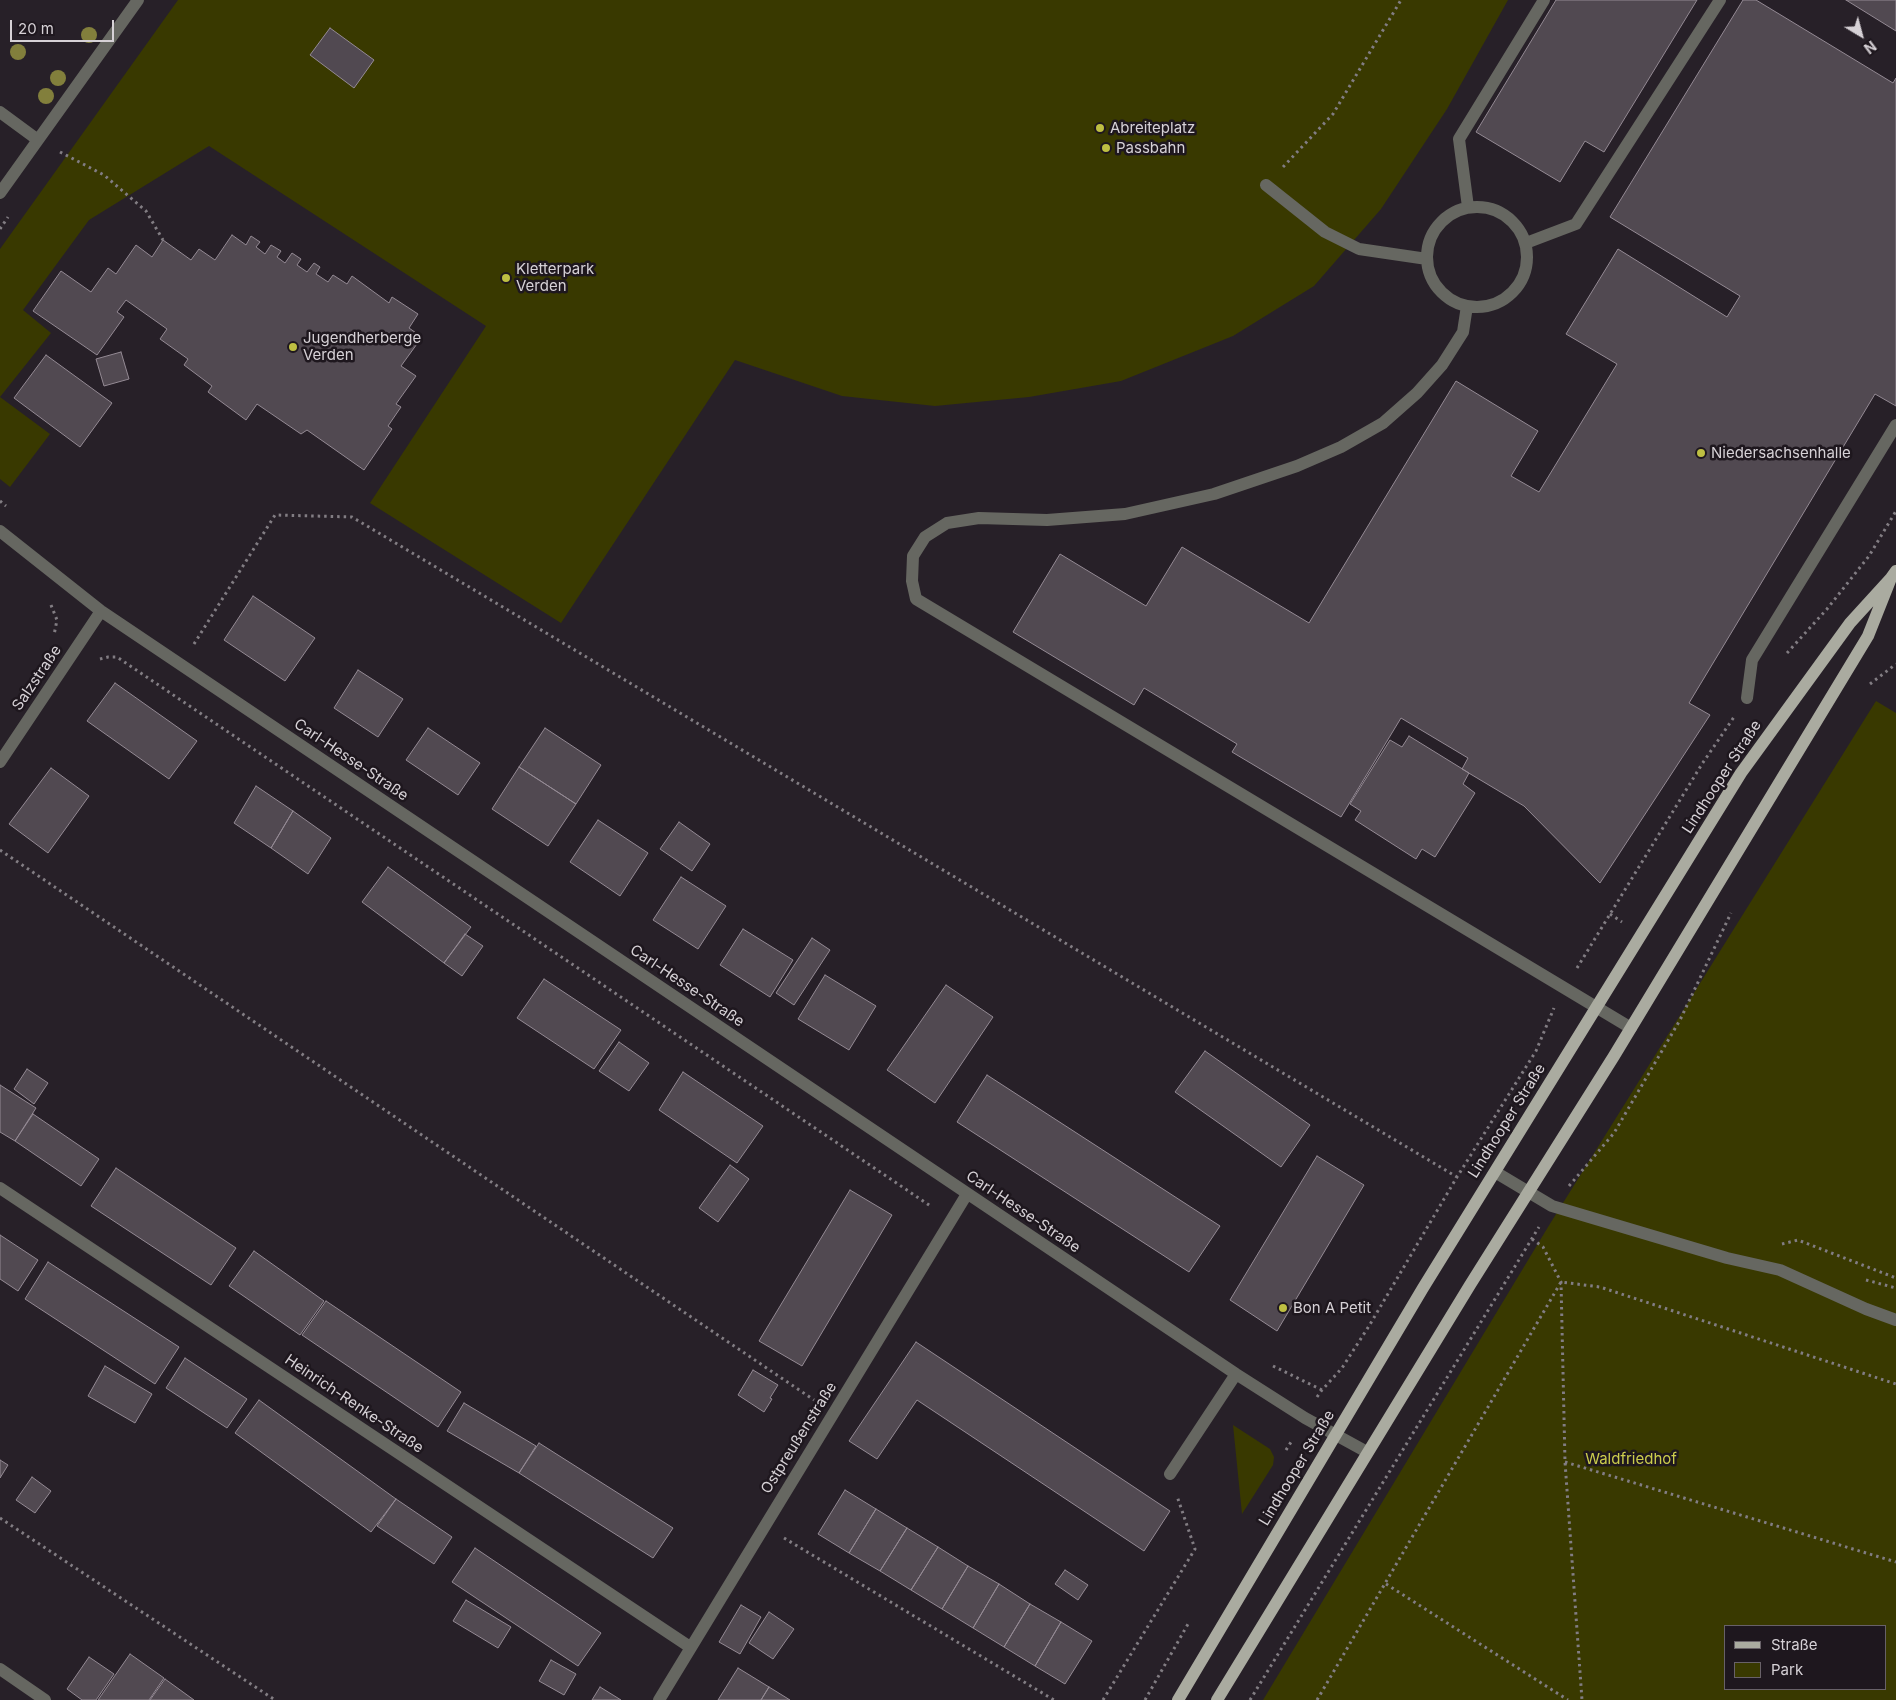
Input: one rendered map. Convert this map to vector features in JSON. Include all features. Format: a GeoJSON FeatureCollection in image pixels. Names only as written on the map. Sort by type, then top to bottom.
{"type":"FeatureCollection","features":[{"type":"Feature","properties":{"kind":"main road","name":"Lindhooper Straße"},"geometry":{"type":"LineString","coordinates":[[1178,1700],[1494,1172],[1741,773],[1850,622],[1894,575]]}},
{"type":"Feature","properties":{"kind":"main road","name":"Lindhooper Straße"},"geometry":{"type":"LineString","coordinates":[[1217,1700],[1367,1452],[1631,1028],[1868,636],[1894,575]]}},
{"type":"Feature","properties":{"kind":"street"},"geometry":{"type":"LineString","coordinates":[[0,193],[138,0]]}},
{"type":"Feature","properties":{"kind":"street"},"geometry":{"type":"LineString","coordinates":[[1468,208],[1459,139],[1544,0]]}},
{"type":"Feature","properties":{"kind":"street"},"geometry":{"type":"LineString","coordinates":[[1526,243],[1576,224],[1720,0]]}},
{"type":"Feature","properties":{"kind":"street"},"geometry":{"type":"LineString","coordinates":[[0,112],[38,140]]}},
{"type":"Feature","properties":{"kind":"street"},"geometry":{"type":"LineString","coordinates":[[1266,185],[1325,232],[1359,249],[1427,259]]}},
{"type":"Feature","properties":{"kind":"street"},"geometry":{"type":"LineString","coordinates":[[1486,207],[1504,214],[1518,226],[1526,243],[1528,260],[1524,277],[1514,291],[1501,301],[1485,307],[1467,306],[1452,300],[1439,290],[1430,275],[1427,259],[1431,236],[1446,217],[1468,208],[1486,207]]}},
{"type":"Feature","properties":{"kind":"street"},"geometry":{"type":"LineString","coordinates":[[1467,306],[1462,332],[1442,365],[1417,393],[1382,423],[1341,447],[1297,466],[1214,494],[1125,514],[1047,520],[979,518],[948,523],[925,537],[913,556],[912,581],[916,599],[1631,1028]]}},
{"type":"Feature","properties":{"kind":"street"},"geometry":{"type":"LineString","coordinates":[[1748,698],[1752,660],[1896,425]]}},
{"type":"Feature","properties":{"kind":"street","name":"Carl-Hesse-Straße"},"geometry":{"type":"LineString","coordinates":[[0,530],[101,612],[1236,1374],[1305,1418],[1367,1452]]}},
{"type":"Feature","properties":{"kind":"street","name":"Salzstraße"},"geometry":{"type":"LineString","coordinates":[[0,762],[101,612]]}},
{"type":"Feature","properties":{"kind":"street"},"geometry":{"type":"LineString","coordinates":[[1494,1172],[1552,1206],[1727,1258],[1780,1270],[1866,1309],[1896,1320]]}},
{"type":"Feature","properties":{"kind":"street","name":"Heinrich-Renke-Straße"},"geometry":{"type":"LineString","coordinates":[[0,1188],[690,1647]]}},
{"type":"Feature","properties":{"kind":"street","name":"Ostpreußenstraße"},"geometry":{"type":"LineString","coordinates":[[659,1700],[967,1194]]}},
{"type":"Feature","properties":{"kind":"street"},"geometry":{"type":"LineString","coordinates":[[1170,1474],[1236,1374]]}},
{"type":"Feature","properties":{"kind":"street"},"geometry":{"type":"LineString","coordinates":[[0,1669],[45,1700]]}},
{"type":"Feature","properties":{"kind":"path"},"geometry":{"type":"LineString","coordinates":[[1266,185],[1333,114],[1401,0]]}},
{"type":"Feature","properties":{"kind":"path"},"geometry":{"type":"LineString","coordinates":[[38,140],[104,175],[146,211],[163,240]]}},
{"type":"Feature","properties":{"kind":"path"},"geometry":{"type":"LineString","coordinates":[[1781,660],[1827,609],[1869,556],[1896,511]]}},
{"type":"Feature","properties":{"kind":"path"},"geometry":{"type":"LineString","coordinates":[[191,649],[275,515],[352,517],[1457,1177]]}},
{"type":"Feature","properties":{"kind":"path"},"geometry":{"type":"LineString","coordinates":[[44,599],[51,605],[56,620],[54,639]]}},
{"type":"Feature","properties":{"kind":"path"},"geometry":{"type":"LineString","coordinates":[[98,660],[117,657],[952,1220]]}},
{"type":"Feature","properties":{"kind":"path"},"geometry":{"type":"LineString","coordinates":[[1866,687],[1896,664]]}},
{"type":"Feature","properties":{"kind":"path"},"geometry":{"type":"LineString","coordinates":[[1322,1390],[1342,1368],[1457,1177],[1536,1051],[1564,989],[1702,764],[1748,698]]}},
{"type":"Feature","properties":{"kind":"path"},"geometry":{"type":"LineString","coordinates":[[0,850],[833,1413]]}},
{"type":"Feature","properties":{"kind":"path"},"geometry":{"type":"LineString","coordinates":[[1250,1700],[1552,1206],[1614,1133],[1680,1020],[1732,913]]}},
{"type":"Feature","properties":{"kind":"path"},"geometry":{"type":"LineString","coordinates":[[1532,1239],[1544,1247],[1562,1282],[1565,1462],[1582,1700]]}},
{"type":"Feature","properties":{"kind":"path"},"geometry":{"type":"LineString","coordinates":[[1562,1282],[1600,1287],[1896,1384]]}},
{"type":"Feature","properties":{"kind":"path"},"geometry":{"type":"LineString","coordinates":[[1317,1700],[1562,1282]]}},
{"type":"Feature","properties":{"kind":"path"},"geometry":{"type":"LineString","coordinates":[[1565,1462],[1896,1562]]}},
{"type":"Feature","properties":{"kind":"path"},"geometry":{"type":"LineString","coordinates":[[1103,1700],[1196,1549],[1170,1474]]}},
{"type":"Feature","properties":{"kind":"path"},"geometry":{"type":"LineString","coordinates":[[0,1518],[275,1700]]}},
{"type":"Feature","properties":{"kind":"path"},"geometry":{"type":"LineString","coordinates":[[764,1526],[1054,1700]]}},
{"type":"Feature","properties":{"kind":"path"},"geometry":{"type":"LineString","coordinates":[[1386,1584],[1568,1700]]}},
{"type":"Feature","properties":{"kind":"path"},"geometry":{"type":"LineString","coordinates":[[1145,1700],[1188,1624]]}},
{"type":"Feature","properties":{"kind":"green space"},"geometry":{"type":"Polygon","coordinates":[[[178,0],[1508,0],[1447,109],[1381,209],[1314,286],[1233,336],[1121,381],[1029,397],[935,406],[842,396],[735,360],[561,623],[370,503],[486,326],[209,146],[89,220],[23,310],[51,333],[0,397],[0,249],[178,0]]]}},
{"type":"Feature","properties":{"kind":"green space"},"geometry":{"type":"Polygon","coordinates":[[[0,397],[50,434],[10,487],[0,479],[0,397]]]}},
{"type":"Feature","properties":{"kind":"green space","name":"Waldfriedhof"},"geometry":{"type":"Polygon","coordinates":[[[1876,701],[1896,713],[1896,1700],[1263,1700],[1548,1227],[1876,701]]]}},
{"type":"Feature","properties":{"kind":"green space"},"geometry":{"type":"Polygon","coordinates":[[[1233,1425],[1270,1449],[1274,1457],[1273,1465],[1242,1514],[1233,1425]]]}},
{"type":"Feature","properties":{"kind":"building"},"geometry":{"type":"Polygon","coordinates":[[[1556,0],[1697,0],[1604,152],[1585,141],[1560,182],[1476,132],[1556,0]]]}},
{"type":"Feature","properties":{"kind":"building","name":"Niedersachsenhalle"},"geometry":{"type":"Polygon","coordinates":[[[1743,0],[1756,0],[1893,83],[1896,78],[1896,406],[1875,394],[1689,703],[1710,715],[1600,883],[1524,806],[1462,769],[1468,758],[1401,718],[1341,817],[1232,752],[1237,744],[1144,688],[1134,705],[1013,632],[1060,554],[1146,606],[1182,547],[1309,623],[1456,381],[1538,431],[1511,476],[1539,492],[1617,364],[1566,334],[1618,249],[1727,317],[1740,296],[1610,217],[1743,0]]]}},
{"type":"Feature","properties":{"kind":"building"},"geometry":{"type":"Polygon","coordinates":[[[1846,0],[1896,0],[1896,31],[1846,0]]]}},
{"type":"Feature","properties":{"kind":"building"},"geometry":{"type":"Polygon","coordinates":[[[330,28],[374,60],[354,88],[310,55],[330,28]]]}},
{"type":"Feature","properties":{"kind":"building","name":"Jugendherberge Verden"},"geometry":{"type":"Polygon","coordinates":[[[232,235],[246,245],[251,236],[260,242],[256,247],[265,254],[271,245],[281,251],[277,257],[285,263],[292,253],[301,259],[297,265],[307,272],[314,263],[320,267],[316,274],[328,282],[333,275],[347,284],[352,276],[389,303],[392,297],[418,314],[409,328],[422,337],[401,366],[416,376],[396,404],[401,407],[388,426],[392,429],[364,470],[307,430],[301,434],[257,404],[246,420],[208,392],[212,386],[184,365],[188,359],[160,339],[167,329],[126,300],[117,312],[124,317],[97,355],[33,311],[61,271],[91,292],[108,268],[116,274],[136,245],[152,257],[163,240],[191,260],[199,249],[215,260],[232,235]]]}},
{"type":"Feature","properties":{"kind":"building"},"geometry":{"type":"Polygon","coordinates":[[[121,352],[129,379],[104,386],[96,359],[121,352]]]}},
{"type":"Feature","properties":{"kind":"building"},"geometry":{"type":"Polygon","coordinates":[[[46,355],[112,403],[80,447],[14,398],[46,355]]]}},
{"type":"Feature","properties":{"kind":"building"},"geometry":{"type":"Polygon","coordinates":[[[253,596],[315,638],[285,681],[224,640],[253,596]]]}},
{"type":"Feature","properties":{"kind":"building"},"geometry":{"type":"Polygon","coordinates":[[[358,670],[403,699],[378,737],[334,708],[358,670]]]}},
{"type":"Feature","properties":{"kind":"building"},"geometry":{"type":"Polygon","coordinates":[[[115,683],[197,741],[169,779],[87,721],[115,683]]]}},
{"type":"Feature","properties":{"kind":"building"},"geometry":{"type":"Polygon","coordinates":[[[428,728],[480,763],[458,795],[406,760],[428,728]]]}},
{"type":"Feature","properties":{"kind":"building"},"geometry":{"type":"Polygon","coordinates":[[[545,728],[601,765],[576,804],[519,767],[545,728]]]}},
{"type":"Feature","properties":{"kind":"building"},"geometry":{"type":"Polygon","coordinates":[[[1409,736],[1469,773],[1463,784],[1475,793],[1435,857],[1422,849],[1416,859],[1355,820],[1361,811],[1350,804],[1390,740],[1402,747],[1409,736]]]}},
{"type":"Feature","properties":{"kind":"building"},"geometry":{"type":"Polygon","coordinates":[[[519,767],[576,804],[548,846],[492,809],[519,767]]]}},
{"type":"Feature","properties":{"kind":"building"},"geometry":{"type":"Polygon","coordinates":[[[51,768],[89,796],[48,853],[9,824],[51,768]]]}},
{"type":"Feature","properties":{"kind":"building"},"geometry":{"type":"Polygon","coordinates":[[[256,786],[293,811],[271,848],[234,823],[256,786]]]}},
{"type":"Feature","properties":{"kind":"building"},"geometry":{"type":"Polygon","coordinates":[[[293,811],[331,838],[308,874],[271,848],[293,811]]]}},
{"type":"Feature","properties":{"kind":"building"},"geometry":{"type":"Polygon","coordinates":[[[598,820],[648,853],[620,896],[570,862],[598,820]]]}},
{"type":"Feature","properties":{"kind":"building"},"geometry":{"type":"Polygon","coordinates":[[[679,822],[710,844],[692,871],[660,849],[679,822]]]}},
{"type":"Feature","properties":{"kind":"building"},"geometry":{"type":"Polygon","coordinates":[[[388,867],[471,927],[444,963],[362,902],[388,867]]]}},
{"type":"Feature","properties":{"kind":"building"},"geometry":{"type":"Polygon","coordinates":[[[681,877],[726,906],[698,949],[653,920],[681,877]]]}},
{"type":"Feature","properties":{"kind":"building"},"geometry":{"type":"Polygon","coordinates":[[[743,929],[793,960],[770,997],[720,965],[743,929]]]}},
{"type":"Feature","properties":{"kind":"building"},"geometry":{"type":"Polygon","coordinates":[[[465,934],[483,946],[462,976],[444,963],[465,934]]]}},
{"type":"Feature","properties":{"kind":"building"},"geometry":{"type":"Polygon","coordinates":[[[812,938],[830,950],[794,1005],[776,993],[812,938]]]}},
{"type":"Feature","properties":{"kind":"building"},"geometry":{"type":"Polygon","coordinates":[[[825,975],[876,1006],[849,1050],[798,1019],[825,975]]]}},
{"type":"Feature","properties":{"kind":"building"},"geometry":{"type":"Polygon","coordinates":[[[544,979],[621,1030],[594,1069],[517,1018],[544,979]]]}},
{"type":"Feature","properties":{"kind":"building"},"geometry":{"type":"Polygon","coordinates":[[[946,985],[993,1017],[935,1103],[887,1070],[946,985]]]}},
{"type":"Feature","properties":{"kind":"building"},"geometry":{"type":"Polygon","coordinates":[[[619,1042],[649,1063],[629,1091],[599,1071],[619,1042]]]}},
{"type":"Feature","properties":{"kind":"building"},"geometry":{"type":"Polygon","coordinates":[[[1205,1051],[1310,1125],[1281,1167],[1175,1092],[1205,1051]]]}},
{"type":"Feature","properties":{"kind":"building"},"geometry":{"type":"Polygon","coordinates":[[[27,1069],[48,1083],[34,1104],[14,1089],[27,1069]]]}},
{"type":"Feature","properties":{"kind":"building"},"geometry":{"type":"Polygon","coordinates":[[[683,1072],[763,1126],[737,1163],[659,1110],[683,1072]]]}},
{"type":"Feature","properties":{"kind":"building"},"geometry":{"type":"Polygon","coordinates":[[[987,1075],[1220,1226],[1189,1272],[957,1122],[987,1075]]]}},
{"type":"Feature","properties":{"kind":"building"},"geometry":{"type":"Polygon","coordinates":[[[0,1085],[36,1108],[15,1141],[0,1132],[0,1085]]]}},
{"type":"Feature","properties":{"kind":"building"},"geometry":{"type":"Polygon","coordinates":[[[33,1114],[99,1159],[81,1186],[15,1141],[33,1114]]]}},
{"type":"Feature","properties":{"kind":"building"},"geometry":{"type":"Polygon","coordinates":[[[1317,1156],[1364,1185],[1277,1331],[1230,1300],[1317,1156]]]}},
{"type":"Feature","properties":{"kind":"building"},"geometry":{"type":"Polygon","coordinates":[[[730,1165],[749,1179],[718,1222],[699,1208],[730,1165]]]}},
{"type":"Feature","properties":{"kind":"building"},"geometry":{"type":"Polygon","coordinates":[[[116,1168],[236,1248],[211,1285],[91,1206],[116,1168]]]}},
{"type":"Feature","properties":{"kind":"building"},"geometry":{"type":"Polygon","coordinates":[[[850,1190],[892,1215],[802,1366],[759,1341],[850,1190]]]}},
{"type":"Feature","properties":{"kind":"building"},"geometry":{"type":"Polygon","coordinates":[[[0,1235],[38,1260],[18,1291],[0,1279],[0,1235]]]}},
{"type":"Feature","properties":{"kind":"building"},"geometry":{"type":"Polygon","coordinates":[[[254,1251],[324,1301],[300,1335],[229,1286],[254,1251]]]}},
{"type":"Feature","properties":{"kind":"building"},"geometry":{"type":"Polygon","coordinates":[[[48,1262],[179,1347],[155,1384],[25,1299],[48,1262]]]}},
{"type":"Feature","properties":{"kind":"building"},"geometry":{"type":"Polygon","coordinates":[[[326,1301],[461,1392],[438,1427],[302,1335],[326,1301]]]}},
{"type":"Feature","properties":{"kind":"building"},"geometry":{"type":"Polygon","coordinates":[[[916,1342],[1170,1511],[1144,1551],[917,1400],[877,1459],[849,1441],[916,1342]]]}},
{"type":"Feature","properties":{"kind":"building"},"geometry":{"type":"Polygon","coordinates":[[[185,1358],[247,1399],[227,1428],[166,1388],[185,1358]]]}},
{"type":"Feature","properties":{"kind":"building"},"geometry":{"type":"Polygon","coordinates":[[[105,1366],[152,1394],[135,1423],[88,1396],[105,1366]]]}},
{"type":"Feature","properties":{"kind":"building"},"geometry":{"type":"Polygon","coordinates":[[[753,1370],[778,1385],[764,1412],[738,1395],[753,1370]]]}},
{"type":"Feature","properties":{"kind":"building"},"geometry":{"type":"Polygon","coordinates":[[[259,1400],[396,1499],[371,1532],[235,1433],[259,1400]]]}},
{"type":"Feature","properties":{"kind":"building"},"geometry":{"type":"Polygon","coordinates":[[[464,1403],[536,1446],[519,1473],[447,1431],[464,1403]]]}},
{"type":"Feature","properties":{"kind":"building"},"geometry":{"type":"Polygon","coordinates":[[[539,1443],[673,1528],[653,1558],[519,1473],[539,1443]]]}},
{"type":"Feature","properties":{"kind":"building"},"geometry":{"type":"Polygon","coordinates":[[[0,1460],[8,1465],[0,1478],[0,1460]]]}},
{"type":"Feature","properties":{"kind":"building"},"geometry":{"type":"Polygon","coordinates":[[[32,1477],[51,1491],[35,1513],[16,1500],[32,1477]]]}},
{"type":"Feature","properties":{"kind":"building"},"geometry":{"type":"Polygon","coordinates":[[[845,1490],[876,1509],[849,1553],[818,1534],[845,1490]]]}},
{"type":"Feature","properties":{"kind":"building"},"geometry":{"type":"Polygon","coordinates":[[[396,1499],[452,1537],[434,1564],[377,1526],[396,1499]]]}},
{"type":"Feature","properties":{"kind":"building"},"geometry":{"type":"Polygon","coordinates":[[[876,1509],[907,1528],[880,1571],[849,1553],[876,1509]]]}},
{"type":"Feature","properties":{"kind":"building"},"geometry":{"type":"Polygon","coordinates":[[[907,1528],[938,1547],[911,1590],[880,1571],[907,1528]]]}},
{"type":"Feature","properties":{"kind":"building"},"geometry":{"type":"Polygon","coordinates":[[[938,1547],[968,1566],[942,1609],[911,1590],[938,1547]]]}},
{"type":"Feature","properties":{"kind":"building"},"geometry":{"type":"Polygon","coordinates":[[[475,1548],[601,1633],[578,1666],[452,1582],[475,1548]]]}},
{"type":"Feature","properties":{"kind":"building"},"geometry":{"type":"Polygon","coordinates":[[[968,1566],[999,1584],[973,1628],[942,1609],[968,1566]]]}},
{"type":"Feature","properties":{"kind":"building"},"geometry":{"type":"Polygon","coordinates":[[[1065,1570],[1088,1585],[1078,1600],[1055,1584],[1065,1570]]]}},
{"type":"Feature","properties":{"kind":"building"},"geometry":{"type":"Polygon","coordinates":[[[999,1584],[1030,1604],[1004,1647],[973,1628],[999,1584]]]}},
{"type":"Feature","properties":{"kind":"building"},"geometry":{"type":"Polygon","coordinates":[[[466,1600],[511,1627],[498,1648],[453,1621],[466,1600]]]}},
{"type":"Feature","properties":{"kind":"building"},"geometry":{"type":"Polygon","coordinates":[[[1030,1604],[1061,1622],[1035,1666],[1004,1647],[1030,1604]]]}},
{"type":"Feature","properties":{"kind":"building"},"geometry":{"type":"Polygon","coordinates":[[[741,1605],[761,1617],[740,1654],[719,1642],[741,1605]]]}},
{"type":"Feature","properties":{"kind":"building"},"geometry":{"type":"Polygon","coordinates":[[[769,1612],[794,1629],[773,1659],[749,1643],[769,1612]]]}},
{"type":"Feature","properties":{"kind":"building"},"geometry":{"type":"Polygon","coordinates":[[[1061,1622],[1092,1641],[1065,1684],[1035,1666],[1061,1622]]]}},
{"type":"Feature","properties":{"kind":"building"},"geometry":{"type":"Polygon","coordinates":[[[130,1654],[164,1678],[149,1700],[98,1700],[130,1654]]]}},
{"type":"Feature","properties":{"kind":"building"},"geometry":{"type":"Polygon","coordinates":[[[89,1657],[114,1674],[96,1700],[82,1700],[67,1689],[89,1657]]]}},
{"type":"Feature","properties":{"kind":"building"},"geometry":{"type":"Polygon","coordinates":[[[551,1660],[576,1674],[564,1695],[539,1681],[551,1660]]]}},
{"type":"Feature","properties":{"kind":"building"},"geometry":{"type":"Polygon","coordinates":[[[738,1668],[769,1687],[761,1700],[718,1700],[738,1668]]]}},
{"type":"Feature","properties":{"kind":"building"},"geometry":{"type":"Polygon","coordinates":[[[165,1679],[194,1700],[150,1700],[165,1679]]]}},
{"type":"Feature","properties":{"kind":"building"},"geometry":{"type":"Polygon","coordinates":[[[600,1687],[621,1700],[592,1700],[600,1687]]]}},
{"type":"Feature","properties":{"kind":"building"},"geometry":{"type":"Polygon","coordinates":[[[769,1687],[790,1700],[761,1700],[769,1687]]]}},
{"type":"Feature","properties":{"kind":"place","name":"Abreiteplatz"},"geometry":{"type":"Point","coordinates":[1100,128]}},
{"type":"Feature","properties":{"kind":"place","name":"Passbahn"},"geometry":{"type":"Point","coordinates":[1106,148]}},
{"type":"Feature","properties":{"kind":"place","name":"Kletterpark Verden"},"geometry":{"type":"Point","coordinates":[506,278]}},
{"type":"Feature","properties":{"kind":"place","name":"Jugendherberge Verden"},"geometry":{"type":"Point","coordinates":[293,347]}},
{"type":"Feature","properties":{"kind":"place","name":"Niedersachsenhalle"},"geometry":{"type":"Point","coordinates":[1701,453]}},
{"type":"Feature","properties":{"kind":"place","name":"Bon A Petit"},"geometry":{"type":"Point","coordinates":[1283,1308]}}]}
